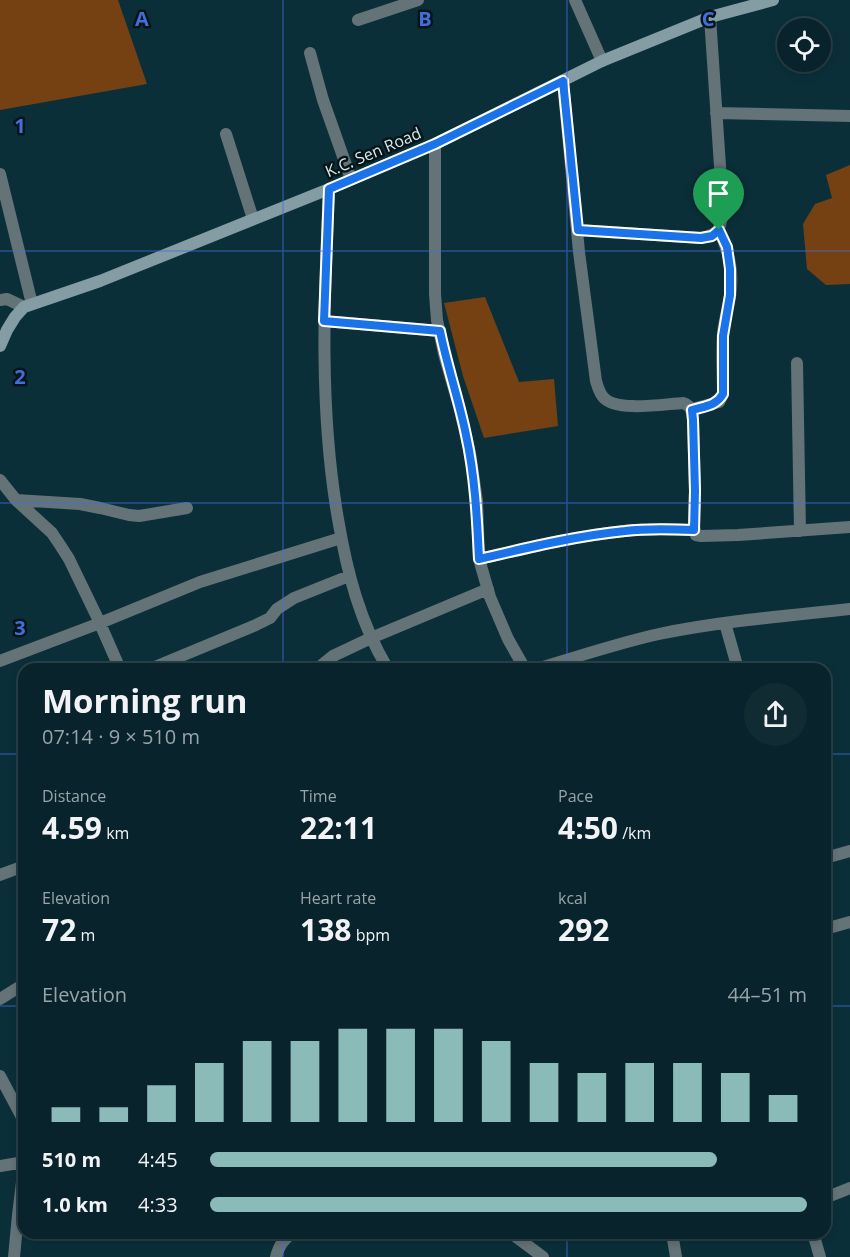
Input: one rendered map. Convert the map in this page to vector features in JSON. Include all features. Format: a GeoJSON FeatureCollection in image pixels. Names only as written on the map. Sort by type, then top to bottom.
{"type":"FeatureCollection","features":[{"type":"Feature","properties":{"kind":"street"},"geometry":{"type":"LineString","coordinates":[[358,20],[418,0]]}},
{"type":"Feature","properties":{"kind":"street"},"geometry":{"type":"LineString","coordinates":[[575,0],[602,61]]}},
{"type":"Feature","properties":{"kind":"street","name":"K.C. Sen Road"},"geometry":{"type":"LineString","coordinates":[[28,306],[100,280],[329,189],[435,144],[602,61],[710,17],[752,3],[773,0]]}},
{"type":"Feature","properties":{"kind":"street"},"geometry":{"type":"LineString","coordinates":[[692,410],[719,402],[723,394],[723,336],[730,295],[727,247],[719,230],[723,211],[710,17]]}},
{"type":"Feature","properties":{"kind":"street"},"geometry":{"type":"LineString","coordinates":[[310,53],[323,100],[351,179]]}},
{"type":"Feature","properties":{"kind":"street"},"geometry":{"type":"LineString","coordinates":[[563,81],[579,252],[596,381],[604,399],[612,404],[629,406],[683,403],[692,410],[694,530],[696,535],[738,535],[850,527]]}},
{"type":"Feature","properties":{"kind":"street"},"geometry":{"type":"LineString","coordinates":[[716,113],[850,116]]}},
{"type":"Feature","properties":{"kind":"street"},"geometry":{"type":"LineString","coordinates":[[226,134],[253,219]]}},
{"type":"Feature","properties":{"kind":"street"},"geometry":{"type":"LineString","coordinates":[[435,144],[435,294],[440,331],[470,453],[477,501],[479,559],[508,639],[522,663]]}},
{"type":"Feature","properties":{"kind":"street"},"geometry":{"type":"LineString","coordinates":[[0,174],[28,306]]}},
{"type":"Feature","properties":{"kind":"street"},"geometry":{"type":"LineString","coordinates":[[329,189],[324,321],[326,430],[334,501],[349,576],[371,638],[385,663]]}},
{"type":"Feature","properties":{"kind":"street"},"geometry":{"type":"LineString","coordinates":[[578,230],[701,238],[712,236],[719,230]]}},
{"type":"Feature","properties":{"kind":"street"},"geometry":{"type":"LineString","coordinates":[[0,300],[7,299],[28,306]]}},
{"type":"Feature","properties":{"kind":"street"},"geometry":{"type":"LineString","coordinates":[[0,346],[11,323],[28,306]]}},
{"type":"Feature","properties":{"kind":"street"},"geometry":{"type":"LineString","coordinates":[[324,321],[440,331]]}},
{"type":"Feature","properties":{"kind":"street"},"geometry":{"type":"LineString","coordinates":[[797,363],[800,531]]}},
{"type":"Feature","properties":{"kind":"street"},"geometry":{"type":"LineString","coordinates":[[0,480],[16,500],[52,533],[69,559],[117,663]]}},
{"type":"Feature","properties":{"kind":"street"},"geometry":{"type":"LineString","coordinates":[[16,500],[80,504],[139,516],[187,508]]}},
{"type":"Feature","properties":{"kind":"street"},"geometry":{"type":"LineString","coordinates":[[479,559],[602,534],[655,529],[694,530]]}},
{"type":"Feature","properties":{"kind":"street"},"geometry":{"type":"LineString","coordinates":[[0,661],[200,582],[341,538]]}},
{"type":"Feature","properties":{"kind":"street"},"geometry":{"type":"LineString","coordinates":[[164,663],[256,625],[270,618],[294,598],[349,576]]}},
{"type":"Feature","properties":{"kind":"street"},"geometry":{"type":"LineString","coordinates":[[324,663],[333,656],[371,638],[488,589]]}},
{"type":"Feature","properties":{"kind":"street"},"geometry":{"type":"LineString","coordinates":[[556,663],[658,634],[850,609]]}},
{"type":"Feature","properties":{"kind":"street"},"geometry":{"type":"LineString","coordinates":[[725,624],[736,663]]}},
{"type":"Feature","properties":{"kind":"street"},"geometry":{"type":"LineString","coordinates":[[831,856],[850,851]]}},
{"type":"Feature","properties":{"kind":"street"},"geometry":{"type":"LineString","coordinates":[[0,875],[18,868]]}},
{"type":"Feature","properties":{"kind":"street"},"geometry":{"type":"LineString","coordinates":[[831,927],[850,922]]}},
{"type":"Feature","properties":{"kind":"street"},"geometry":{"type":"LineString","coordinates":[[0,999],[18,988]]}},
{"type":"Feature","properties":{"kind":"street"},"geometry":{"type":"LineString","coordinates":[[0,1076],[18,1109]]}},
{"type":"Feature","properties":{"kind":"street"},"geometry":{"type":"LineString","coordinates":[[0,1166],[18,1164]]}},
{"type":"Feature","properties":{"kind":"street"},"geometry":{"type":"LineString","coordinates":[[831,1196],[850,1188]]}},
{"type":"Feature","properties":{"kind":"street"},"geometry":{"type":"LineString","coordinates":[[14,1257],[18,1215]]}},
{"type":"Feature","properties":{"kind":"street"},"geometry":{"type":"LineString","coordinates":[[276,1257],[278,1247],[284,1239]]}},
{"type":"Feature","properties":{"kind":"street"},"geometry":{"type":"LineString","coordinates":[[518,1239],[543,1257]]}},
{"type":"Feature","properties":{"kind":"street"},"geometry":{"type":"LineString","coordinates":[[673,1239],[676,1257]]}},
{"type":"Feature","properties":{"kind":"street"},"geometry":{"type":"LineString","coordinates":[[815,1239],[820,1257]]}},
{"type":"Feature","properties":{"kind":"shaded area"},"geometry":{"type":"Polygon","coordinates":[[[0,0],[118,0],[147,84],[0,110],[0,0]]]}},
{"type":"Feature","properties":{"kind":"shaded area"},"geometry":{"type":"Polygon","coordinates":[[[850,165],[850,284],[826,285],[807,269],[803,224],[815,204],[832,198],[826,175],[850,165]]]}},
{"type":"Feature","properties":{"kind":"shaded area"},"geometry":{"type":"Polygon","coordinates":[[[485,297],[519,382],[554,379],[558,426],[484,438],[463,376],[444,303],[485,297]]]}},
{"type":"Feature","properties":{"kind":"route"},"geometry":{"type":"LineString","coordinates":[[563,81],[578,230],[701,238],[712,236],[719,230],[727,247],[730,269],[730,295],[723,336],[723,394],[719,402],[692,410],[694,530],[655,529],[602,534],[479,559],[477,501],[470,453],[440,331],[324,321],[329,189],[435,144],[563,81]]}}]}
